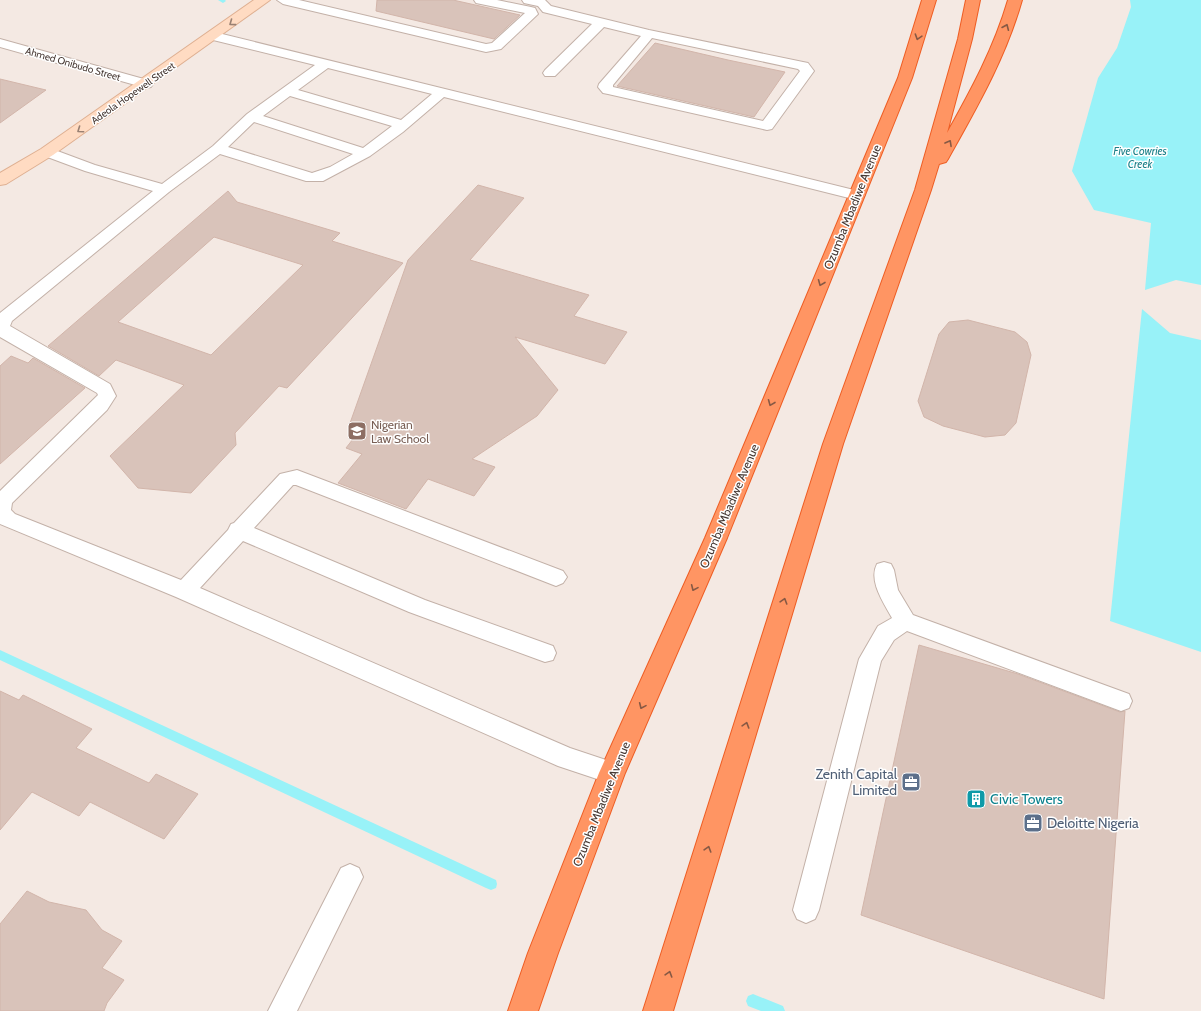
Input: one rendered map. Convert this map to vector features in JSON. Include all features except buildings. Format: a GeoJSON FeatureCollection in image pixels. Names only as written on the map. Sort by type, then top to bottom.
{"type":"FeatureCollection","features":[{"type":"Feature","properties":{"kind":"highway","name":"Ozumba Mbadiwe Avenue"},"geometry":{"type":"LineString","coordinates":[[524,1011],[543,953],[612,774],[716,538],[905,78],[929,0]]}},
{"type":"Feature","properties":{"kind":"highway"},"geometry":{"type":"LineString","coordinates":[[658,1011],[833,444],[923,190],[965,39],[972,0]]}},
{"type":"Feature","properties":{"kind":"highway"},"geometry":{"type":"LineString","coordinates":[[923,190],[984,81],[1012,15],[1015,0]]}},
{"type":"Feature","properties":{"kind":"street","name":"Adeola Hopewell Street"},"geometry":{"type":"LineString","coordinates":[[0,180],[47,152],[146,84],[263,0]]}},
{"type":"Feature","properties":{"kind":"street","name":"Ahmed Onibudo Street"},"geometry":{"type":"LineString","coordinates":[[0,43],[146,84]]}},
{"type":"Feature","properties":{"kind":"lane"},"geometry":{"type":"LineString","coordinates":[[283,0],[486,48],[496,46],[532,14],[531,11],[480,0]]}},
{"type":"Feature","properties":{"kind":"lane"},"geometry":{"type":"LineString","coordinates":[[528,0],[542,3],[547,9],[649,34],[803,66],[807,71],[767,126],[608,90],[605,87],[606,84],[649,34]]}},
{"type":"Feature","properties":{"kind":"lane"},"geometry":{"type":"LineString","coordinates":[[338,13],[349,4]]}},
{"type":"Feature","properties":{"kind":"lane"},"geometry":{"type":"LineString","coordinates":[[550,73],[601,22]]}},
{"type":"Feature","properties":{"kind":"lane"},"geometry":{"type":"LineString","coordinates":[[214,36],[857,195]]}},
{"type":"Feature","properties":{"kind":"lane"},"geometry":{"type":"LineString","coordinates":[[325,64],[252,117],[218,149],[164,189],[5,318],[1,326],[4,332],[104,389],[107,396],[100,405],[3,500],[1,511],[8,520],[184,591],[566,758],[612,774]]}},
{"type":"Feature","properties":{"kind":"lane"},"geometry":{"type":"LineString","coordinates":[[288,91],[403,125]]}},
{"type":"Feature","properties":{"kind":"lane"},"geometry":{"type":"LineString","coordinates":[[218,149],[311,178],[326,174],[365,153],[403,125],[441,93]]}},
{"type":"Feature","properties":{"kind":"lane"},"geometry":{"type":"LineString","coordinates":[[252,117],[365,153]]}},
{"type":"Feature","properties":{"kind":"lane"},"geometry":{"type":"LineString","coordinates":[[47,152],[90,168],[164,189]]}},
{"type":"Feature","properties":{"kind":"lane"},"geometry":{"type":"LineString","coordinates":[[184,591],[238,530],[287,479],[298,477],[556,576]]}},
{"type":"Feature","properties":{"kind":"lane"},"geometry":{"type":"LineString","coordinates":[[238,530],[417,606],[545,653]]}},
{"type":"Feature","properties":{"kind":"lane"},"geometry":{"type":"LineString","coordinates":[[884,570],[888,591],[905,621],[1121,701]]}},
{"type":"Feature","properties":{"kind":"lane"},"geometry":{"type":"LineString","coordinates":[[806,910],[870,660],[886,632],[905,621]]}},
{"type":"Feature","properties":{"kind":"lane"},"geometry":{"type":"LineString","coordinates":[[282,1011],[350,877]]}},
{"type":"Feature","properties":{"kind":"water","name":"Five Cowries Creek"},"geometry":{"type":"Polygon","coordinates":[[[1130,0],[1201,0],[1201,285],[1176,280],[1145,290],[1151,223],[1094,210],[1072,171],[1098,78],[1117,48],[1131,7],[1130,0]]]}},
{"type":"Feature","properties":{"kind":"water"},"geometry":{"type":"Polygon","coordinates":[[[1142,309],[1170,333],[1201,340],[1201,652],[1110,621],[1142,309]]]}},
{"type":"Feature","properties":{"kind":"waterway"},"geometry":{"type":"LineString","coordinates":[[0,655],[491,884]]}},
{"type":"Feature","properties":{"kind":"waterway"},"geometry":{"type":"LineString","coordinates":[[753,1001],[778,1011]]}},
{"type":"Feature","properties":{"kind":"place","name":"Nigerian Law School"},"geometry":{"type":"Point","coordinates":[357,431]}},
{"type":"Feature","properties":{"kind":"place","name":"Zenith Capital Limited"},"geometry":{"type":"Point","coordinates":[911,782]}},
{"type":"Feature","properties":{"kind":"place","name":"Civic Towers"},"geometry":{"type":"Point","coordinates":[976,799]}},
{"type":"Feature","properties":{"kind":"place","name":"Deloitte Nigeria"},"geometry":{"type":"Point","coordinates":[1033,823]}}]}
